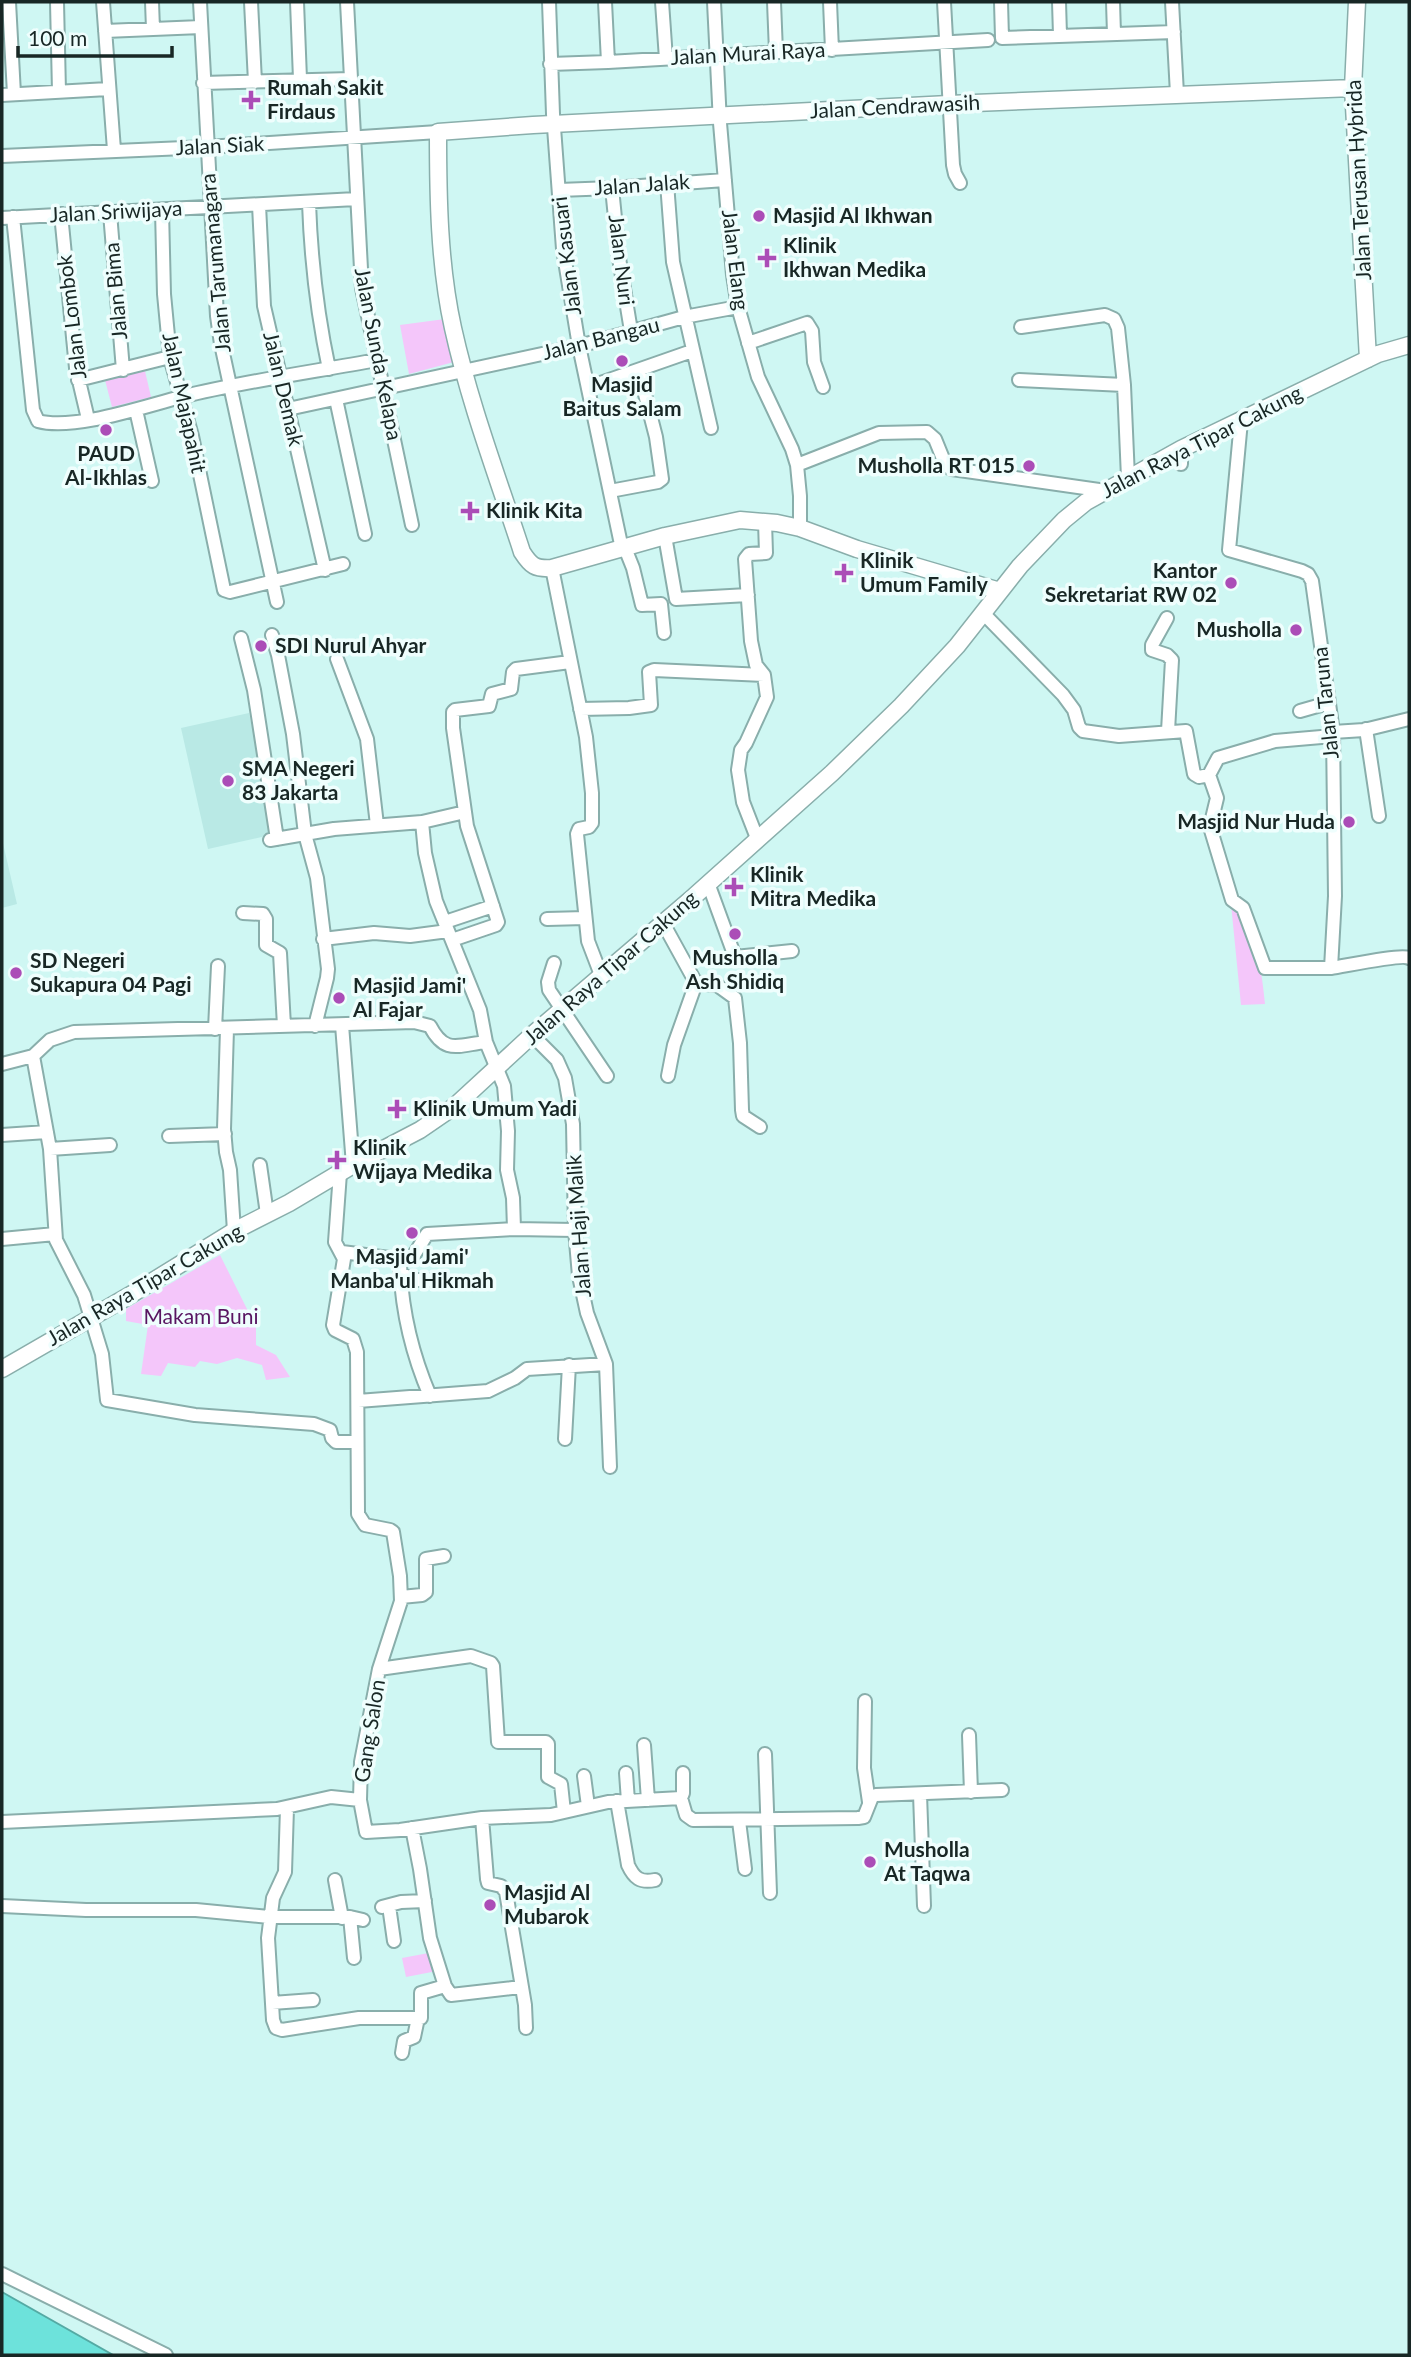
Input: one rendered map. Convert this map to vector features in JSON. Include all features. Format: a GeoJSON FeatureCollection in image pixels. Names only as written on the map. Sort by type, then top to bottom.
{"type":"FeatureCollection","features":[{"type":"Feature","properties":{"kind":"street"},"geometry":{"type":"LineString","coordinates":[[9,2],[8,94],[108,89]]}},
{"type":"Feature","properties":{"kind":"street"},"geometry":{"type":"LineString","coordinates":[[57,2],[59,92]]}},
{"type":"Feature","properties":{"kind":"street"},"geometry":{"type":"LineString","coordinates":[[103,2],[114,150]]}},
{"type":"Feature","properties":{"kind":"street"},"geometry":{"type":"LineString","coordinates":[[152,2],[153,29]]}},
{"type":"Feature","properties":{"kind":"street","name":"Jalan Tarumanagara"},"geometry":{"type":"LineString","coordinates":[[200,2],[217,316],[277,603]]}},
{"type":"Feature","properties":{"kind":"street"},"geometry":{"type":"LineString","coordinates":[[251,2],[255,82]]}},
{"type":"Feature","properties":{"kind":"street"},"geometry":{"type":"LineString","coordinates":[[297,2],[300,79]]}},
{"type":"Feature","properties":{"kind":"street","name":"Jalan Sunda Kelapa"},"geometry":{"type":"LineString","coordinates":[[346,2],[362,288],[412,525]]}},
{"type":"Feature","properties":{"kind":"street","name":"Jalan Kasuari"},"geometry":{"type":"LineString","coordinates":[[549,2],[553,124],[563,249],[579,346],[624,548],[633,568],[642,605],[662,604],[664,633]]}},
{"type":"Feature","properties":{"kind":"street"},"geometry":{"type":"LineString","coordinates":[[606,2],[608,62]]}},
{"type":"Feature","properties":{"kind":"street"},"geometry":{"type":"LineString","coordinates":[[662,2],[666,59]]}},
{"type":"Feature","properties":{"kind":"street","name":"Jalan Elang"},"geometry":{"type":"LineString","coordinates":[[714,2],[725,180],[738,307],[758,377],[797,465],[800,528]]}},
{"type":"Feature","properties":{"kind":"street"},"geometry":{"type":"LineString","coordinates":[[774,2],[776,52]]}},
{"type":"Feature","properties":{"kind":"street"},"geometry":{"type":"LineString","coordinates":[[830,2],[832,50]]}},
{"type":"Feature","properties":{"kind":"street"},"geometry":{"type":"LineString","coordinates":[[944,2],[953,169],[960,183]]}},
{"type":"Feature","properties":{"kind":"street"},"geometry":{"type":"LineString","coordinates":[[1001,2],[1002,38],[1174,32]]}},
{"type":"Feature","properties":{"kind":"street"},"geometry":{"type":"LineString","coordinates":[[1059,2],[1060,36]]}},
{"type":"Feature","properties":{"kind":"street"},"geometry":{"type":"LineString","coordinates":[[1112,2],[1114,34]]}},
{"type":"Feature","properties":{"kind":"street"},"geometry":{"type":"LineString","coordinates":[[1172,2],[1177,94]]}},
{"type":"Feature","properties":{"kind":"street","name":"Jalan Terusan Hybrida"},"geometry":{"type":"LineString","coordinates":[[1357,2],[1353,88],[1368,359]]}},
{"type":"Feature","properties":{"kind":"street"},"geometry":{"type":"LineString","coordinates":[[105,31],[201,27]]}},
{"type":"Feature","properties":{"kind":"street","name":"Jalan Murai Raya"},"geometry":{"type":"LineString","coordinates":[[550,64],[988,40]]}},
{"type":"Feature","properties":{"kind":"street"},"geometry":{"type":"LineString","coordinates":[[203,83],[351,79]]}},
{"type":"Feature","properties":{"kind":"street","name":"Jalan Cendrawasih"},"geometry":{"type":"LineString","coordinates":[[438,132],[720,115],[1353,88]]}},
{"type":"Feature","properties":{"kind":"street"},"geometry":{"type":"LineString","coordinates":[[438,132],[443,262],[452,326],[483,440],[522,552],[532,566],[540,569],[552,568],[728,521],[765,522],[800,528],[857,549],[1000,592]]}},
{"type":"Feature","properties":{"kind":"street","name":"Jalan Siak"},"geometry":{"type":"LineString","coordinates":[[2,156],[353,139],[438,132]]}},
{"type":"Feature","properties":{"kind":"street","name":"Jalan Jalak"},"geometry":{"type":"LineString","coordinates":[[559,190],[725,180]]}},
{"type":"Feature","properties":{"kind":"street"},"geometry":{"type":"LineString","coordinates":[[667,183],[673,262],[711,428]]}},
{"type":"Feature","properties":{"kind":"street","name":"Jalan Nuri"},"geometry":{"type":"LineString","coordinates":[[612,188],[620,268],[631,331]]}},
{"type":"Feature","properties":{"kind":"street","name":"Jalan Sriwijaya"},"geometry":{"type":"LineString","coordinates":[[7,217],[356,200]]}},
{"type":"Feature","properties":{"kind":"street"},"geometry":{"type":"LineString","coordinates":[[309,203],[311,260],[318,319],[330,369]]}},
{"type":"Feature","properties":{"kind":"street","name":"Jalan Demak"},"geometry":{"type":"LineString","coordinates":[[260,205],[264,306],[325,570]]}},
{"type":"Feature","properties":{"kind":"street","name":"Jalan Majapahit"},"geometry":{"type":"LineString","coordinates":[[162,210],[164,294],[170,357],[192,436],[223,585],[227,592],[273,582]]}},
{"type":"Feature","properties":{"kind":"street","name":"Jalan Bima"},"geometry":{"type":"LineString","coordinates":[[110,212],[122,370]]}},
{"type":"Feature","properties":{"kind":"street","name":"Jalan Lombok"},"geometry":{"type":"LineString","coordinates":[[61,214],[78,380],[88,419]]}},
{"type":"Feature","properties":{"kind":"street"},"geometry":{"type":"LineString","coordinates":[[7,217],[33,410],[38,421],[55,424],[88,419],[136,410],[181,397],[377,360]]}},
{"type":"Feature","properties":{"kind":"street","name":"Jalan Bangau"},"geometry":{"type":"LineString","coordinates":[[288,409],[579,346],[684,317],[738,307]]}},
{"type":"Feature","properties":{"kind":"street"},"geometry":{"type":"LineString","coordinates":[[1021,327],[1105,315],[1114,319],[1118,328],[1124,385],[1128,478]]}},
{"type":"Feature","properties":{"kind":"street"},"geometry":{"type":"LineString","coordinates":[[748,343],[803,323],[808,324],[812,331],[814,362],[823,387]]}},
{"type":"Feature","properties":{"kind":"street","name":"Jalan Raya Tipar Cakung"},"geometry":{"type":"LineString","coordinates":[[2,1369],[234,1231],[420,1130],[455,1106],[873,734],[957,646],[1020,566],[1064,520],[1086,502],[1128,478],[1181,456],[1241,421],[1368,359],[1409,345]]}},
{"type":"Feature","properties":{"kind":"street"},"geometry":{"type":"LineString","coordinates":[[589,387],[692,351]]}},
{"type":"Feature","properties":{"kind":"street"},"geometry":{"type":"LineString","coordinates":[[78,380],[170,357]]}},
{"type":"Feature","properties":{"kind":"street"},"geometry":{"type":"LineString","coordinates":[[610,491],[658,482],[662,477],[656,437],[639,371]]}},
{"type":"Feature","properties":{"kind":"street"},"geometry":{"type":"LineString","coordinates":[[1019,380],[1124,385]]}},
{"type":"Feature","properties":{"kind":"street"},"geometry":{"type":"LineString","coordinates":[[336,398],[365,534]]}},
{"type":"Feature","properties":{"kind":"street"},"geometry":{"type":"LineString","coordinates":[[136,410],[152,481]]}},
{"type":"Feature","properties":{"kind":"street","name":"Jalan Taruna"},"geometry":{"type":"LineString","coordinates":[[1241,421],[1229,550],[1308,574],[1312,581],[1333,734],[1335,896],[1331,968]]}},
{"type":"Feature","properties":{"kind":"street"},"geometry":{"type":"LineString","coordinates":[[797,465],[817,460],[879,433],[927,432],[936,439],[946,466],[953,469],[1106,491]]}},
{"type":"Feature","properties":{"kind":"street"},"geometry":{"type":"LineString","coordinates":[[757,838],[743,802],[738,770],[741,750],[767,697],[764,676],[756,666],[753,655],[745,559],[749,554],[766,553],[765,522]]}},
{"type":"Feature","properties":{"kind":"street"},"geometry":{"type":"LineString","coordinates":[[665,536],[676,599],[748,595]]}},
{"type":"Feature","properties":{"kind":"street"},"geometry":{"type":"LineString","coordinates":[[273,582],[343,564]]}},
{"type":"Feature","properties":{"kind":"street"},"geometry":{"type":"LineString","coordinates":[[552,568],[586,737],[592,793],[591,826],[579,829],[577,834],[589,947],[601,975]]}},
{"type":"Feature","properties":{"kind":"street"},"geometry":{"type":"LineString","coordinates":[[984,614],[1063,695],[1074,710],[1079,727],[1083,730],[1119,736],[1186,731],[1194,774],[1199,777],[1209,775]]}},
{"type":"Feature","properties":{"kind":"street"},"geometry":{"type":"LineString","coordinates":[[1167,618],[1152,645],[1152,650],[1167,655],[1172,660],[1168,731]]}},
{"type":"Feature","properties":{"kind":"street"},"geometry":{"type":"LineString","coordinates":[[272,635],[283,676],[293,734],[305,834],[317,878],[327,978],[315,1026]]}},
{"type":"Feature","properties":{"kind":"street"},"geometry":{"type":"LineString","coordinates":[[241,638],[254,690],[274,839],[422,821],[465,813]]}},
{"type":"Feature","properties":{"kind":"street"},"geometry":{"type":"LineString","coordinates":[[337,659],[367,738],[377,825]]}},
{"type":"Feature","properties":{"kind":"street"},"geometry":{"type":"LineString","coordinates":[[323,939],[374,933],[410,936],[496,925],[498,922],[465,813],[453,712],[489,706],[492,694],[512,689],[513,671],[516,669],[570,662]]}},
{"type":"Feature","properties":{"kind":"street"},"geometry":{"type":"LineString","coordinates":[[580,709],[651,705],[649,672],[653,670],[764,676]]}},
{"type":"Feature","properties":{"kind":"street"},"geometry":{"type":"LineString","coordinates":[[1300,711],[1328,703]]}},
{"type":"Feature","properties":{"kind":"street"},"geometry":{"type":"LineString","coordinates":[[1409,719],[1366,729],[1275,741],[1218,758],[1209,775],[1217,798],[1210,827],[1232,900],[1243,908],[1265,968],[1331,968],[1403,955],[1409,957]]}},
{"type":"Feature","properties":{"kind":"street"},"geometry":{"type":"LineString","coordinates":[[1366,729],[1379,816]]}},
{"type":"Feature","properties":{"kind":"street"},"geometry":{"type":"LineString","coordinates":[[422,821],[425,853],[436,901],[480,1010],[486,1042],[501,1074],[506,1099],[507,1170],[513,1198],[514,1229]]}},
{"type":"Feature","properties":{"kind":"street"},"geometry":{"type":"LineString","coordinates":[[708,883],[735,957],[792,951]]}},
{"type":"Feature","properties":{"kind":"street"},"geometry":{"type":"LineString","coordinates":[[448,931],[493,906]]}},
{"type":"Feature","properties":{"kind":"street"},"geometry":{"type":"LineString","coordinates":[[243,913],[263,914],[266,919],[266,945],[280,953],[284,1026]]}},
{"type":"Feature","properties":{"kind":"street"},"geometry":{"type":"LineString","coordinates":[[547,919],[585,918]]}},
{"type":"Feature","properties":{"kind":"street"},"geometry":{"type":"LineString","coordinates":[[663,923],[696,983],[674,1045],[668,1076]]}},
{"type":"Feature","properties":{"kind":"street"},"geometry":{"type":"LineString","coordinates":[[554,963],[548,986],[607,1076]]}},
{"type":"Feature","properties":{"kind":"street"},"geometry":{"type":"LineString","coordinates":[[218,966],[225,1134],[234,1231]]}},
{"type":"Feature","properties":{"kind":"street"},"geometry":{"type":"LineString","coordinates":[[696,983],[717,985],[735,999],[740,1043],[741,1110],[743,1116],[760,1127]]}},
{"type":"Feature","properties":{"kind":"street"},"geometry":{"type":"LineString","coordinates":[[2,1064],[33,1056],[50,1040],[74,1032],[420,1022],[430,1026],[442,1044],[450,1046],[486,1042]]}},
{"type":"Feature","properties":{"kind":"street","name":"Gang Salon"},"geometry":{"type":"LineString","coordinates":[[342,1026],[347,1169],[335,1242],[344,1259],[333,1325],[335,1330],[354,1341],[358,1359],[358,1514],[365,1525],[393,1532],[401,1597],[379,1668],[361,1762],[360,1800],[366,1832],[482,1818],[564,1812],[622,1801],[681,1798]]}},
{"type":"Feature","properties":{"kind":"street","name":"Jalan Haji Malik"},"geometry":{"type":"LineString","coordinates":[[532,1035],[557,1060],[565,1078],[573,1124],[575,1230],[583,1299],[607,1364],[610,1467]]}},
{"type":"Feature","properties":{"kind":"street"},"geometry":{"type":"LineString","coordinates":[[33,1056],[50,1149],[57,1246],[80,1284],[91,1318],[103,1356],[106,1398],[110,1402],[195,1415],[314,1424],[330,1430],[336,1442],[357,1442]]}},
{"type":"Feature","properties":{"kind":"street"},"geometry":{"type":"LineString","coordinates":[[2,1135],[47,1132]]}},
{"type":"Feature","properties":{"kind":"street"},"geometry":{"type":"LineString","coordinates":[[169,1136],[225,1134]]}},
{"type":"Feature","properties":{"kind":"street"},"geometry":{"type":"LineString","coordinates":[[50,1149],[110,1145]]}},
{"type":"Feature","properties":{"kind":"street"},"geometry":{"type":"LineString","coordinates":[[260,1165],[267,1214]]}},
{"type":"Feature","properties":{"kind":"street"},"geometry":{"type":"LineString","coordinates":[[400,1267],[414,1255],[427,1234],[514,1229],[575,1230]]}},
{"type":"Feature","properties":{"kind":"street"},"geometry":{"type":"LineString","coordinates":[[2,1239],[55,1234]]}},
{"type":"Feature","properties":{"kind":"street"},"geometry":{"type":"LineString","coordinates":[[342,1252],[400,1267],[415,1280],[434,1280]]}},
{"type":"Feature","properties":{"kind":"street"},"geometry":{"type":"LineString","coordinates":[[400,1267],[402,1296],[418,1368],[430,1396]]}},
{"type":"Feature","properties":{"kind":"street"},"geometry":{"type":"LineString","coordinates":[[358,1401],[491,1391],[527,1369],[607,1364]]}},
{"type":"Feature","properties":{"kind":"street"},"geometry":{"type":"LineString","coordinates":[[565,1439],[569,1365]]}},
{"type":"Feature","properties":{"kind":"street"},"geometry":{"type":"LineString","coordinates":[[401,1597],[422,1595],[426,1592],[426,1559],[444,1556]]}},
{"type":"Feature","properties":{"kind":"street"},"geometry":{"type":"LineString","coordinates":[[379,1668],[471,1656],[491,1663],[498,1742],[548,1744],[548,1777],[561,1784],[564,1812]]}},
{"type":"Feature","properties":{"kind":"street"},"geometry":{"type":"LineString","coordinates":[[683,1773],[681,1798],[686,1815],[690,1819],[739,1821],[863,1817],[869,1802],[864,1768],[865,1701]]}},
{"type":"Feature","properties":{"kind":"street"},"geometry":{"type":"LineString","coordinates":[[969,1735],[971,1792]]}},
{"type":"Feature","properties":{"kind":"street"},"geometry":{"type":"LineString","coordinates":[[644,1745],[648,1800]]}},
{"type":"Feature","properties":{"kind":"street"},"geometry":{"type":"LineString","coordinates":[[765,1754],[770,1893]]}},
{"type":"Feature","properties":{"kind":"street"},"geometry":{"type":"LineString","coordinates":[[626,1773],[622,1801],[628,1865],[632,1875],[643,1881],[655,1880]]}},
{"type":"Feature","properties":{"kind":"street"},"geometry":{"type":"LineString","coordinates":[[584,1776],[588,1806]]}},
{"type":"Feature","properties":{"kind":"street"},"geometry":{"type":"LineString","coordinates":[[869,1802],[876,1795],[1002,1790]]}},
{"type":"Feature","properties":{"kind":"street"},"geometry":{"type":"LineString","coordinates":[[920,1794],[924,1906]]}},
{"type":"Feature","properties":{"kind":"street"},"geometry":{"type":"LineString","coordinates":[[2,1822],[286,1808],[322,1798],[360,1800]]}},
{"type":"Feature","properties":{"kind":"street"},"geometry":{"type":"LineString","coordinates":[[286,1808],[285,1872],[273,1898],[268,1938],[273,2020],[276,2028],[282,2031],[359,2018],[418,2018],[423,2014],[421,1993],[445,1986]]}},
{"type":"Feature","properties":{"kind":"street"},"geometry":{"type":"LineString","coordinates":[[482,1818],[488,1883],[501,1886],[506,1892],[526,2028]]}},
{"type":"Feature","properties":{"kind":"street"},"geometry":{"type":"LineString","coordinates":[[739,1821],[745,1869]]}},
{"type":"Feature","properties":{"kind":"street"},"geometry":{"type":"LineString","coordinates":[[412,1828],[430,1938],[445,1986],[451,1995],[521,1987]]}},
{"type":"Feature","properties":{"kind":"street"},"geometry":{"type":"LineString","coordinates":[[335,1880],[352,1918],[354,1958]]}},
{"type":"Feature","properties":{"kind":"street"},"geometry":{"type":"LineString","coordinates":[[394,1941],[386,1906],[425,1901]]}},
{"type":"Feature","properties":{"kind":"street"},"geometry":{"type":"LineString","coordinates":[[2,1906],[86,1910],[196,1910],[270,1917],[352,1918]]}},
{"type":"Feature","properties":{"kind":"street"},"geometry":{"type":"LineString","coordinates":[[272,2003],[313,2000]]}},
{"type":"Feature","properties":{"kind":"street"},"geometry":{"type":"LineString","coordinates":[[402,2053],[404,2042],[414,2038],[416,2034],[418,2018]]}},
{"type":"Feature","properties":{"kind":"street"},"geometry":{"type":"LineString","coordinates":[[2,2274],[166,2355]]}},
{"type":"Feature","properties":{"kind":"shaded area","name":"SMA Negeri 83 Jakarta"},"geometry":{"type":"Polygon","coordinates":[[[249,713],[275,834],[208,849],[181,728],[249,713]]]}},
{"type":"Feature","properties":{"kind":"shaded area"},"geometry":{"type":"Polygon","coordinates":[[[2,839],[17,904],[2,908],[2,839]]]}},
{"type":"Feature","properties":{"kind":"green space"},"geometry":{"type":"Polygon","coordinates":[[[445,319],[454,362],[409,374],[400,325],[445,319]]]}},
{"type":"Feature","properties":{"kind":"green space"},"geometry":{"type":"Polygon","coordinates":[[[145,371],[151,397],[112,407],[105,380],[145,371]]]}},
{"type":"Feature","properties":{"kind":"green space"},"geometry":{"type":"Polygon","coordinates":[[[1231,904],[1240,912],[1252,936],[1260,964],[1265,1004],[1241,1005],[1231,904]]]}},
{"type":"Feature","properties":{"kind":"green space","name":"Makam Buni"},"geometry":{"type":"Polygon","coordinates":[[[220,1255],[256,1327],[256,1345],[276,1355],[290,1377],[266,1380],[262,1365],[237,1358],[217,1364],[200,1361],[195,1367],[168,1363],[161,1376],[141,1374],[148,1325],[126,1321],[126,1309],[220,1255]]]}},
{"type":"Feature","properties":{"kind":"green space"},"geometry":{"type":"Polygon","coordinates":[[[434,1952],[437,1971],[406,1977],[402,1958],[434,1952]]]}},
{"type":"Feature","properties":{"kind":"water"},"geometry":{"type":"Polygon","coordinates":[[[2,2292],[113,2355],[2,2355],[2,2292]]]}},
{"type":"Feature","properties":{"kind":"place","name":"Rumah Sakit Firdaus"},"geometry":{"type":"Point","coordinates":[251,100]}},
{"type":"Feature","properties":{"kind":"place","name":"Masjid Al Ikhwan"},"geometry":{"type":"Point","coordinates":[759,216]}},
{"type":"Feature","properties":{"kind":"place","name":"Klinik Ikhwan Medika"},"geometry":{"type":"Point","coordinates":[767,258]}},
{"type":"Feature","properties":{"kind":"place","name":"Masjid Baitus Salam"},"geometry":{"type":"Point","coordinates":[622,361]}},
{"type":"Feature","properties":{"kind":"place","name":"PAUD Al-Ikhlas"},"geometry":{"type":"Point","coordinates":[106,430]}},
{"type":"Feature","properties":{"kind":"place","name":"Musholla RT 015"},"geometry":{"type":"Point","coordinates":[1029,466]}},
{"type":"Feature","properties":{"kind":"place","name":"Klinik Kita"},"geometry":{"type":"Point","coordinates":[470,511]}},
{"type":"Feature","properties":{"kind":"place","name":"Klinik Umum Family"},"geometry":{"type":"Point","coordinates":[844,573]}},
{"type":"Feature","properties":{"kind":"place","name":"Kantor Sekretariat RW 02"},"geometry":{"type":"Point","coordinates":[1231,583]}},
{"type":"Feature","properties":{"kind":"place","name":"Musholla"},"geometry":{"type":"Point","coordinates":[1296,630]}},
{"type":"Feature","properties":{"kind":"place","name":"SDI Nurul Ahyar"},"geometry":{"type":"Point","coordinates":[261,646]}},
{"type":"Feature","properties":{"kind":"place","name":"SMA Negeri 83 Jakarta"},"geometry":{"type":"Point","coordinates":[228,781]}},
{"type":"Feature","properties":{"kind":"place","name":"Masjid Nur Huda"},"geometry":{"type":"Point","coordinates":[1349,822]}},
{"type":"Feature","properties":{"kind":"place","name":"Klinik Mitra Medika"},"geometry":{"type":"Point","coordinates":[734,887]}},
{"type":"Feature","properties":{"kind":"place","name":"Musholla Ash Shidiq"},"geometry":{"type":"Point","coordinates":[735,934]}},
{"type":"Feature","properties":{"kind":"place","name":"SD Negeri Sukapura 04 Pagi"},"geometry":{"type":"Point","coordinates":[16,973]}},
{"type":"Feature","properties":{"kind":"place","name":"Masjid Jami' Al Fajar"},"geometry":{"type":"Point","coordinates":[339,998]}},
{"type":"Feature","properties":{"kind":"place","name":"Klinik Umum Yadi"},"geometry":{"type":"Point","coordinates":[397,1109]}},
{"type":"Feature","properties":{"kind":"place","name":"Klinik Wijaya Medika"},"geometry":{"type":"Point","coordinates":[337,1160]}},
{"type":"Feature","properties":{"kind":"place","name":"Masjid Jami' Manba'ul Hikmah"},"geometry":{"type":"Point","coordinates":[412,1233]}},
{"type":"Feature","properties":{"kind":"place","name":"Musholla At Taqwa"},"geometry":{"type":"Point","coordinates":[870,1862]}},
{"type":"Feature","properties":{"kind":"place","name":"Masjid Al Mubarok"},"geometry":{"type":"Point","coordinates":[490,1905]}}]}
